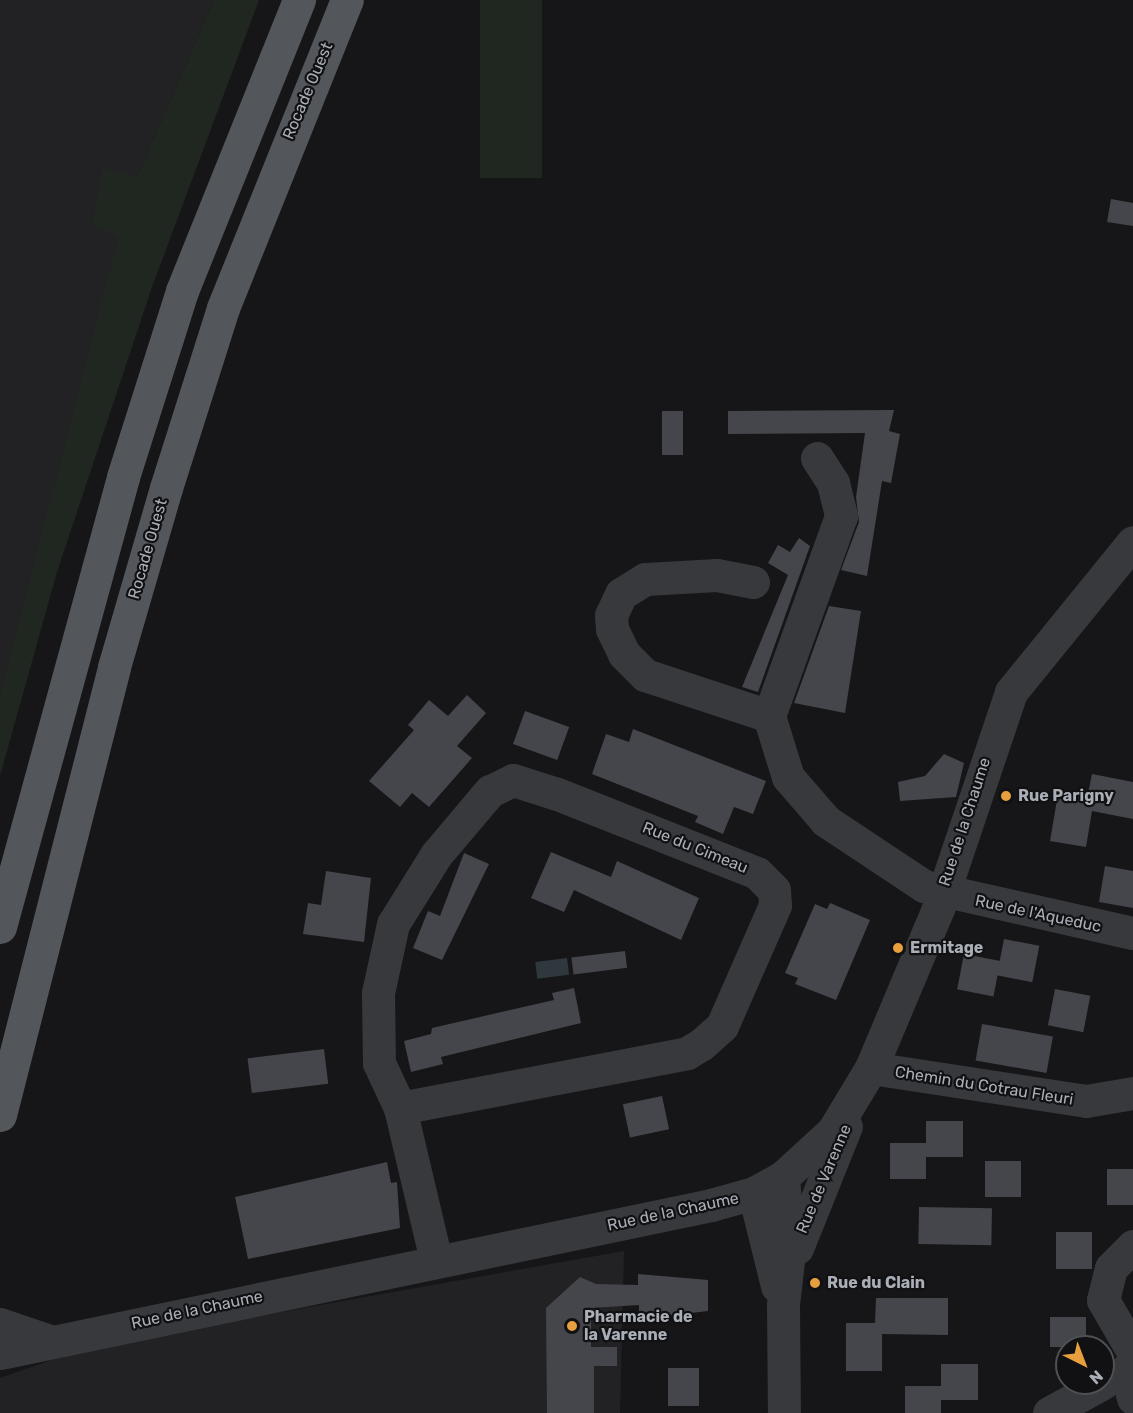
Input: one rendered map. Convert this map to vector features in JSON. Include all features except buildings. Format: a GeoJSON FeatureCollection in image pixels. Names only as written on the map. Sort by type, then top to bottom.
{"type":"FeatureCollection","features":[{"type":"Feature","properties":{"kind":"main road"},"geometry":{"type":"LineString","coordinates":[[0,927],[116,500],[182,291],[299,0]]}},
{"type":"Feature","properties":{"kind":"main road","name":"Rocade Ouest"},"geometry":{"type":"LineString","coordinates":[[0,1115],[114,667],[166,488],[223,309],[347,0]]}},
{"type":"Feature","properties":{"kind":"street"},"geometry":{"type":"LineString","coordinates":[[753,582],[717,575],[645,579],[621,594],[611,615],[612,629],[624,654],[645,675],[769,716],[841,516],[833,483],[817,458]]}},
{"type":"Feature","properties":{"kind":"street","name":"Rue de la Chaume"},"geometry":{"type":"LineString","coordinates":[[0,1353],[754,1193],[783,1177],[833,1131],[866,1079],[942,894],[1011,692],[1133,542]]}},
{"type":"Feature","properties":{"kind":"street","name":"Rue de l'Aqueduc"},"geometry":{"type":"LineString","coordinates":[[769,716],[781,763],[807,801],[850,839],[942,894],[1133,933]]}},
{"type":"Feature","properties":{"kind":"street","name":"Rue du Cimeau"},"geometry":{"type":"LineString","coordinates":[[400,1108],[687,1053],[722,1026],[775,905],[774,890],[757,873],[557,794],[513,780],[490,790],[436,855],[393,924],[378,993],[379,1063],[400,1108],[436,1260]]}},
{"type":"Feature","properties":{"kind":"street","name":"Chemin du Cotrau Fleuri"},"geometry":{"type":"LineString","coordinates":[[866,1079],[1086,1101],[1133,1093]]}},
{"type":"Feature","properties":{"kind":"street","name":"Rue de Varenne"},"geometry":{"type":"LineString","coordinates":[[783,1305],[804,1221],[866,1079]]}},
{"type":"Feature","properties":{"kind":"street","name":"Rue de Varenne"},"geometry":{"type":"LineString","coordinates":[[783,1177],[789,1252],[783,1305],[784,1413]]}},
{"type":"Feature","properties":{"kind":"street","name":"Rue de Varenne"},"geometry":{"type":"LineString","coordinates":[[754,1193],[783,1305]]}},
{"type":"Feature","properties":{"kind":"street"},"geometry":{"type":"LineString","coordinates":[[1049,1413],[1122,1375],[1103,1300],[1110,1268],[1133,1246]]}},
{"type":"Feature","properties":{"kind":"street"},"geometry":{"type":"LineString","coordinates":[[0,1324],[50,1341]]}},
{"type":"Feature","properties":{"kind":"shaded area"},"geometry":{"type":"Polygon","coordinates":[[[0,0],[214,0],[137,177],[0,723],[0,0]]]}},
{"type":"Feature","properties":{"kind":"shaded area"},"geometry":{"type":"Polygon","coordinates":[[[214,0],[259,0],[152,287],[57,572],[0,776],[0,696],[119,236],[92,226],[103,168],[137,177],[214,0]]]}},
{"type":"Feature","properties":{"kind":"shaded area"},"geometry":{"type":"Polygon","coordinates":[[[480,0],[542,0],[542,178],[480,178],[480,0]]]}},
{"type":"Feature","properties":{"kind":"shaded area"},"geometry":{"type":"Polygon","coordinates":[[[567,958],[569,975],[537,979],[535,962],[567,958]]]}},
{"type":"Feature","properties":{"kind":"shaded area"},"geometry":{"type":"Polygon","coordinates":[[[624,1251],[620,1413],[0,1413],[0,1378],[95,1345],[624,1251]]]}},
{"type":"Feature","properties":{"kind":"place","name":"Rue Parigny"},"geometry":{"type":"Point","coordinates":[1006,796]}},
{"type":"Feature","properties":{"kind":"place","name":"Ermitage"},"geometry":{"type":"Point","coordinates":[898,948]}},
{"type":"Feature","properties":{"kind":"place","name":"Rue du Clain"},"geometry":{"type":"Point","coordinates":[815,1283]}},
{"type":"Feature","properties":{"kind":"place","name":"Pharmacie de la Varenne"},"geometry":{"type":"Point","coordinates":[572,1326]}}]}
